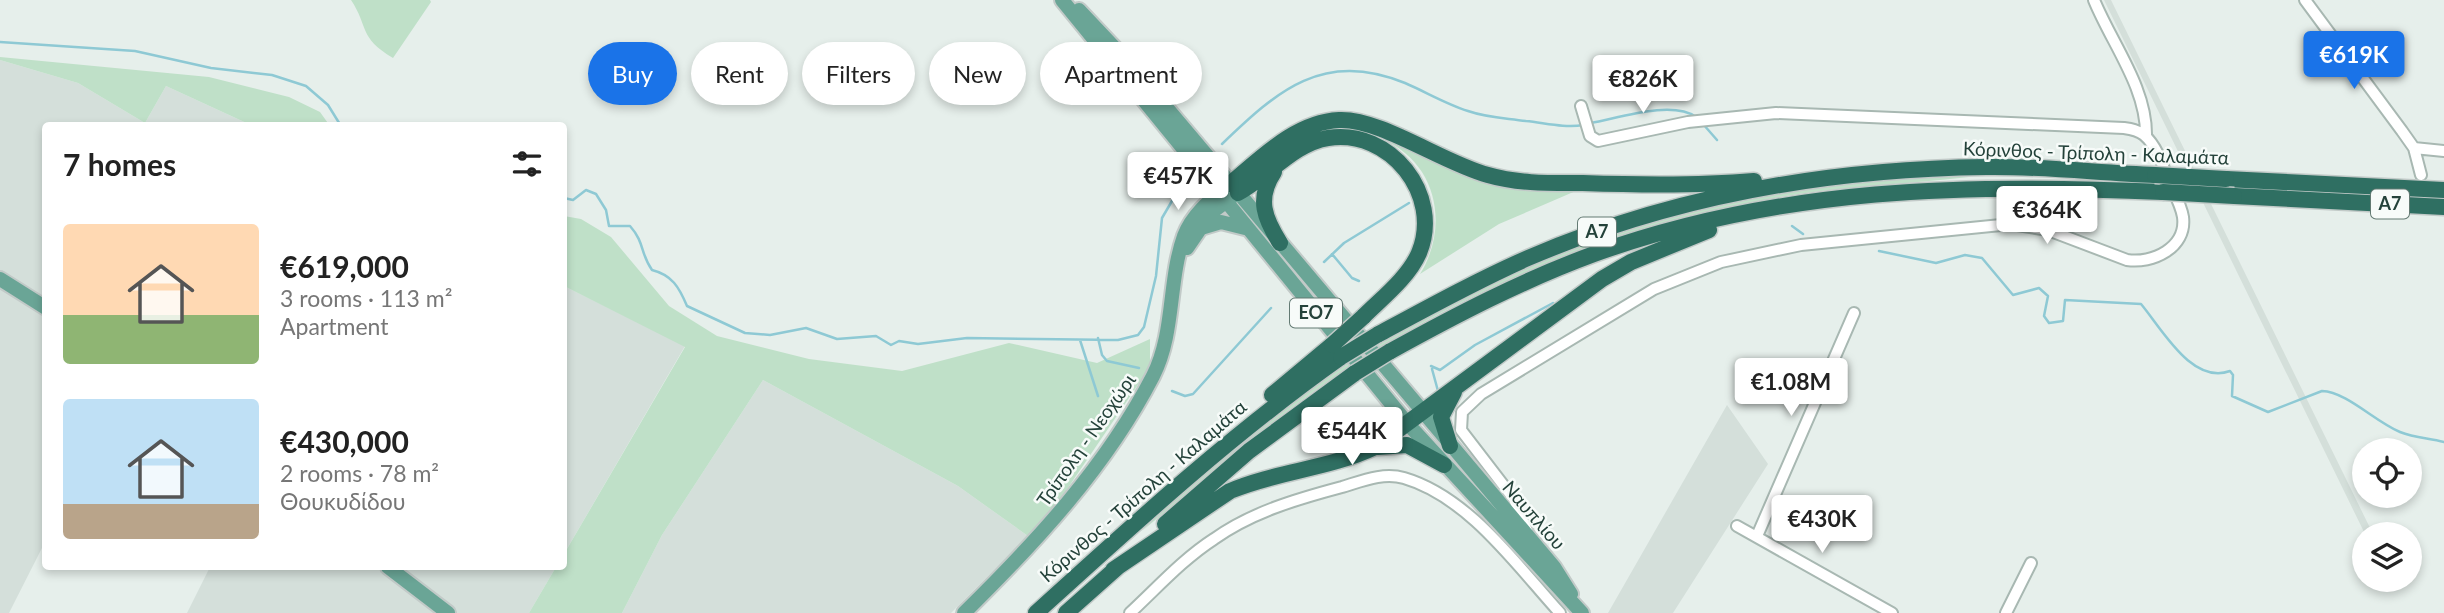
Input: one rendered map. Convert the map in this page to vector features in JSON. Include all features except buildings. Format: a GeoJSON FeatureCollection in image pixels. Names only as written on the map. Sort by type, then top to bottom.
{"type":"FeatureCollection","features":[{"type":"Feature","properties":{"kind":"highway"},"geometry":{"type":"LineString","coordinates":[[1228,193],[1296,134],[1313,125],[1335,120],[1371,126],[1461,167],[1521,182],[1670,184],[1833,176]]}},
{"type":"Feature","properties":{"kind":"highway"},"geometry":{"type":"LineString","coordinates":[[1228,193],[1277,167],[1309,143],[1329,137],[1352,138],[1386,151],[1414,182],[1421,194],[1425,220],[1419,251],[1405,274],[1363,317],[1337,351]]}},
{"type":"Feature","properties":{"kind":"highway"},"geometry":{"type":"LineString","coordinates":[[1277,167],[1265,188],[1262,207],[1280,243]]}},
{"type":"Feature","properties":{"kind":"highway","name":"Κόρινθος - Τρίπολη - Καλαμάτα"},"geometry":{"type":"LineString","coordinates":[[1036,613],[1220,448],[1337,351],[1377,335],[1488,276],[1587,235],[1707,200],[1833,176],[1989,167],[2444,190]]}},
{"type":"Feature","properties":{"kind":"highway","name":"Κόρινθος - Τρίπολη - Καλαμάτα"},"geometry":{"type":"LineString","coordinates":[[1066,613],[1249,451],[1354,373],[1497,295],[1584,258],[1652,236],[1773,206],[1856,194],[1958,188],[2163,192],[2444,207]]}},
{"type":"Feature","properties":{"kind":"highway"},"geometry":{"type":"LineString","coordinates":[[1114,570],[1230,491],[1250,483],[1351,458],[1375,447],[1602,279],[1631,262],[1773,206]]}},
{"type":"Feature","properties":{"kind":"highway"},"geometry":{"type":"LineString","coordinates":[[1450,446],[1441,417],[1457,387]]}},
{"type":"Feature","properties":{"kind":"highway"},"geometry":{"type":"LineString","coordinates":[[1375,447],[1406,445],[1444,465]]}},
{"type":"Feature","properties":{"kind":"main road","name":"ΕΟ7"},"geometry":{"type":"LineString","coordinates":[[1062,0],[1228,193],[1280,243],[1450,446]]}},
{"type":"Feature","properties":{"kind":"main road","name":"ΕΟ7"},"geometry":{"type":"LineString","coordinates":[[1070,0],[1129,63],[1228,193],[1247,228],[1444,465]]}},
{"type":"Feature","properties":{"kind":"main road","name":"Τρίπολη - Νεοχώρι"},"geometry":{"type":"LineString","coordinates":[[1180,256],[1228,193]]}},
{"type":"Feature","properties":{"kind":"main road","name":"Τρίπολη - Νεοχώρι"},"geometry":{"type":"LineString","coordinates":[[964,613],[1067,504],[1148,385],[1163,351],[1180,256],[1189,227],[1206,203],[1228,193]]}},
{"type":"Feature","properties":{"kind":"main road"},"geometry":{"type":"LineString","coordinates":[[1200,228],[1221,222],[1247,228]]}},
{"type":"Feature","properties":{"kind":"main road"},"geometry":{"type":"LineString","coordinates":[[0,279],[42,305]]}},
{"type":"Feature","properties":{"kind":"main road","name":"Ναυπλίου"},"geometry":{"type":"LineString","coordinates":[[1450,446],[1561,577],[1582,613]]}},
{"type":"Feature","properties":{"kind":"main road","name":"Ναυπλίου"},"geometry":{"type":"LineString","coordinates":[[1444,465],[1582,613]]}},
{"type":"Feature","properties":{"kind":"main road"},"geometry":{"type":"LineString","coordinates":[[392,570],[448,613]]}},
{"type":"Feature","properties":{"kind":"street"},"geometry":{"type":"LineString","coordinates":[[1528,538],[1514,499],[1461,430],[1462,412],[1481,394],[1654,289],[1721,262],[1801,245],[2011,224],[2063,234],[2127,260],[2152,260],[2172,246],[2182,229],[2183,217],[2159,155],[2146,136],[2145,113],[2136,88],[2094,0]]}},
{"type":"Feature","properties":{"kind":"street"},"geometry":{"type":"LineString","coordinates":[[2305,0],[2414,148],[2421,174]]}},
{"type":"Feature","properties":{"kind":"street"},"geometry":{"type":"LineString","coordinates":[[1583,111],[1590,136],[1598,141],[1688,122],[1776,113],[2124,128],[2146,136]]}},
{"type":"Feature","properties":{"kind":"street"},"geometry":{"type":"LineString","coordinates":[[2414,148],[2444,151]]}},
{"type":"Feature","properties":{"kind":"street"},"geometry":{"type":"LineString","coordinates":[[1757,536],[1854,313]]}},
{"type":"Feature","properties":{"kind":"street"},"geometry":{"type":"LineString","coordinates":[[1130,613],[1213,539],[1239,524],[1292,500],[1383,475],[1404,478],[1422,486],[1472,519],[1498,542],[1560,613]]}},
{"type":"Feature","properties":{"kind":"street"},"geometry":{"type":"LineString","coordinates":[[1737,526],[1892,613]]}},
{"type":"Feature","properties":{"kind":"street"},"geometry":{"type":"LineString","coordinates":[[2006,613],[2031,564]]}},
{"type":"Feature","properties":{"kind":"shaded area"},"geometry":{"type":"Polygon","coordinates":[[[2104,0],[2111,0],[2352,491],[2352,507],[2104,0]]]}},
{"type":"Feature","properties":{"kind":"shaded area"},"geometry":{"type":"Polygon","coordinates":[[[0,60],[78,83],[143,122],[42,122],[42,548],[9,613],[0,613],[0,60]]]}},
{"type":"Feature","properties":{"kind":"shaded area"},"geometry":{"type":"Polygon","coordinates":[[[166,86],[244,122],[146,122],[166,86]]]}},
{"type":"Feature","properties":{"kind":"shaded area"},"geometry":{"type":"Polygon","coordinates":[[[567,287],[685,346],[567,549],[567,287]]]}},
{"type":"Feature","properties":{"kind":"shaded area"},"geometry":{"type":"Polygon","coordinates":[[[763,380],[958,486],[1028,536],[951,613],[622,613],[662,535],[763,380]]]}},
{"type":"Feature","properties":{"kind":"shaded area"},"geometry":{"type":"Polygon","coordinates":[[[1727,405],[1768,464],[1673,613],[1608,613],[1727,405]]]}},
{"type":"Feature","properties":{"kind":"shaded area"},"geometry":{"type":"Polygon","coordinates":[[[2352,508],[2360,508],[2367,522],[2359,522],[2352,508]]]}},
{"type":"Feature","properties":{"kind":"shaded area"},"geometry":{"type":"Polygon","coordinates":[[[208,570],[554,570],[529,613],[187,613],[208,570]]]}},
{"type":"Feature","properties":{"kind":"green space"},"geometry":{"type":"Polygon","coordinates":[[[351,0],[431,2],[393,58],[369,38],[351,0]]]}},
{"type":"Feature","properties":{"kind":"green space"},"geometry":{"type":"Polygon","coordinates":[[[0,57],[209,77],[289,97],[320,112],[327,122],[244,122],[166,86],[143,122],[78,83],[0,60],[0,57]]]}},
{"type":"Feature","properties":{"kind":"green space"},"geometry":{"type":"Polygon","coordinates":[[[1363,126],[1442,161],[1585,187],[1499,224],[1420,274],[1434,236],[1436,216],[1433,197],[1426,179],[1415,163],[1400,149],[1372,136],[1348,132],[1311,147],[1252,180],[1277,153],[1300,138],[1327,130],[1363,126]]]}},
{"type":"Feature","properties":{"kind":"green space"},"geometry":{"type":"Polygon","coordinates":[[[1938,176],[1969,177],[1819,191],[1714,211],[1605,243],[1551,262],[1499,285],[1447,309],[1349,367],[1295,405],[1142,531],[1208,470],[1313,387],[1380,343],[1450,304],[1523,269],[1598,240],[1675,216],[1753,197],[1846,182],[1938,176]]]}},
{"type":"Feature","properties":{"kind":"green space"},"geometry":{"type":"Polygon","coordinates":[[[567,217],[581,219],[611,237],[669,306],[717,336],[809,359],[902,371],[1009,343],[1097,363],[1150,339],[1150,367],[1059,501],[1028,536],[958,486],[763,380],[662,535],[622,613],[529,613],[554,570],[567,570],[567,549],[685,347],[567,288],[567,217]]]}},
{"type":"Feature","properties":{"kind":"waterway"},"geometry":{"type":"LineString","coordinates":[[0,42],[135,51],[211,68],[272,75],[306,86],[328,105],[339,122]]}},
{"type":"Feature","properties":{"kind":"waterway"},"geometry":{"type":"LineString","coordinates":[[1222,144],[1283,92],[1326,74],[1350,71],[1376,74],[1405,83],[1452,105],[1483,115],[1562,126],[1584,125]]}},
{"type":"Feature","properties":{"kind":"waterway"},"geometry":{"type":"LineString","coordinates":[[1591,123],[1660,110],[1686,112],[1696,117]]}},
{"type":"Feature","properties":{"kind":"waterway"},"geometry":{"type":"LineString","coordinates":[[1703,124],[1717,140]]}},
{"type":"Feature","properties":{"kind":"waterway"},"geometry":{"type":"LineString","coordinates":[[567,199],[573,200],[586,190],[596,194],[606,210],[609,226],[630,226],[652,270],[665,275],[674,283],[687,306],[745,333],[770,335],[806,328],[837,339],[876,336],[891,345],[899,341],[918,344],[967,338],[1118,340],[1138,335],[1144,327],[1156,276],[1162,218],[1186,177]]}},
{"type":"Feature","properties":{"kind":"waterway"},"geometry":{"type":"LineString","coordinates":[[1324,262],[1344,243],[1409,203]]}},
{"type":"Feature","properties":{"kind":"waterway"},"geometry":{"type":"LineString","coordinates":[[1792,226],[1803,234]]}},
{"type":"Feature","properties":{"kind":"waterway"},"geometry":{"type":"LineString","coordinates":[[1879,251],[1936,263],[1965,255],[1982,258],[2013,295],[2039,288],[2048,296],[2044,316],[2049,323],[2063,321],[2065,300],[2141,304],[2168,340],[2191,363],[2216,373],[2230,371],[2233,375],[2232,396],[2268,412],[2322,391],[2341,396],[2400,432],[2444,442]]}},
{"type":"Feature","properties":{"kind":"waterway"},"geometry":{"type":"LineString","coordinates":[[1332,254],[1352,278],[1359,281]]}},
{"type":"Feature","properties":{"kind":"waterway"},"geometry":{"type":"LineString","coordinates":[[1431,366],[1440,370],[1475,345],[1553,303]]}},
{"type":"Feature","properties":{"kind":"waterway"},"geometry":{"type":"LineString","coordinates":[[1172,391],[1185,396],[1193,394],[1271,308]]}},
{"type":"Feature","properties":{"kind":"waterway"},"geometry":{"type":"LineString","coordinates":[[1098,338],[1102,355],[1107,361],[1139,368]]}},
{"type":"Feature","properties":{"kind":"waterway"},"geometry":{"type":"LineString","coordinates":[[1080,340],[1098,396]]}},
{"type":"Feature","properties":{"kind":"waterway"},"geometry":{"type":"LineString","coordinates":[[1432,369],[1438,391]]}}]}
